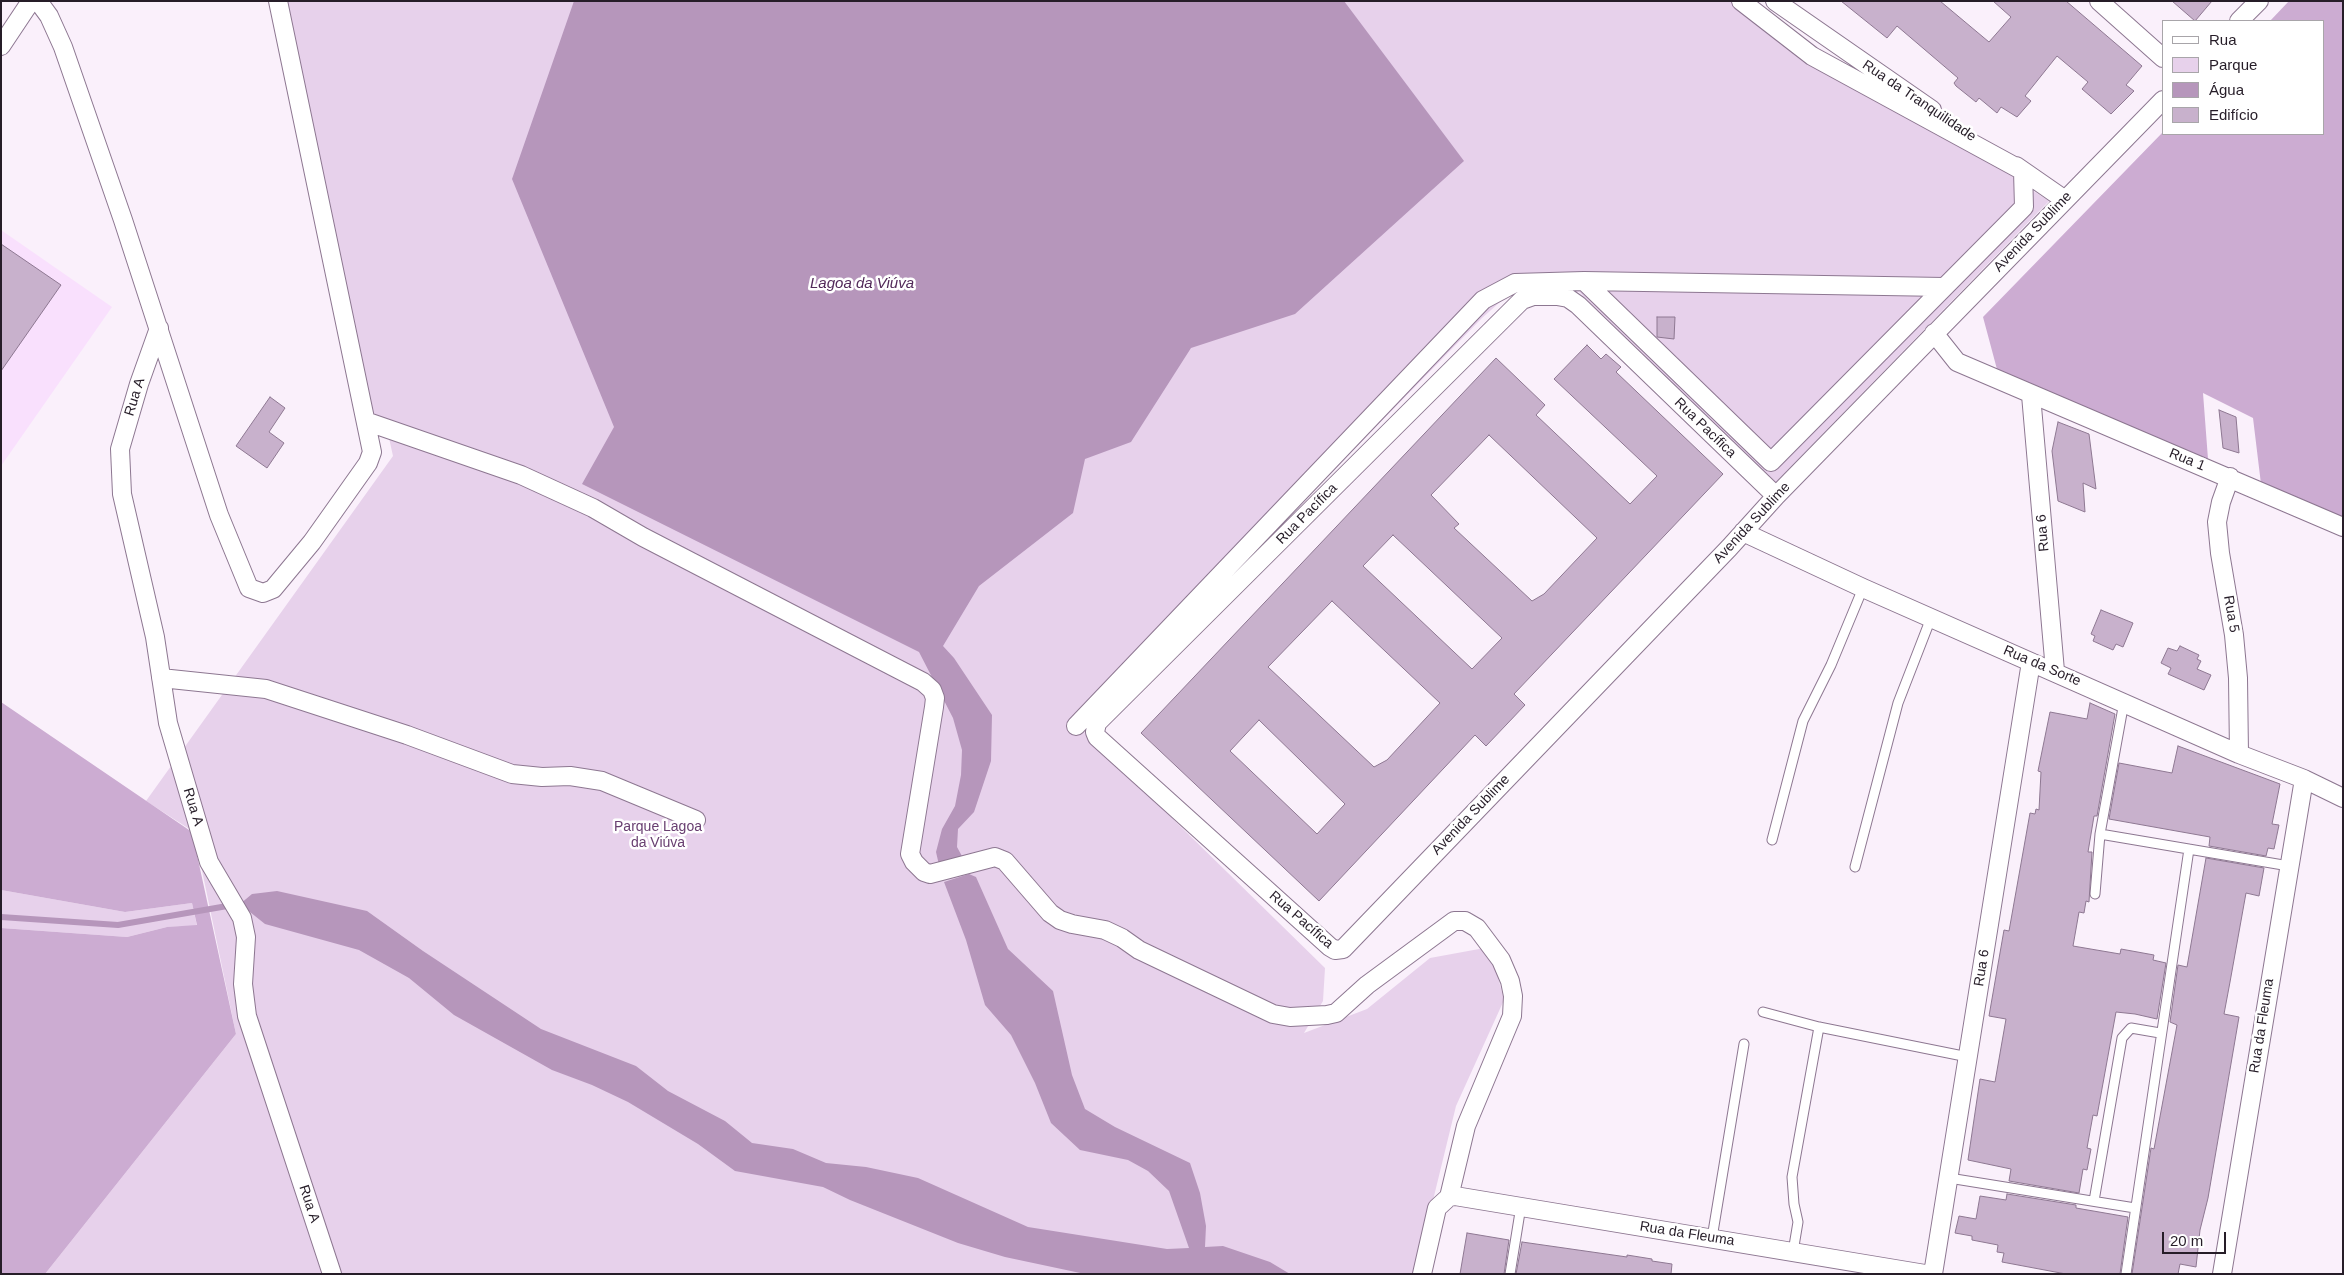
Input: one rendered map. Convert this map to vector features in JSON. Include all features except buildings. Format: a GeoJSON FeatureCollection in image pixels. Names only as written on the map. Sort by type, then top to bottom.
{"type":"FeatureCollection","features":[{"type":"Feature","properties":{"kind":"street"},"geometry":{"type":"LineString","coordinates":[[1,46],[32,1]]}},
{"type":"Feature","properties":{"kind":"street"},"geometry":{"type":"LineString","coordinates":[[38,1],[49,16],[63,47],[159,328],[219,515],[249,588],[255,592],[268,592],[273,589],[312,542],[368,463],[372,452],[368,422],[278,1]]}},
{"type":"Feature","properties":{"kind":"street"},"geometry":{"type":"LineString","coordinates":[[1584,281],[1771,462],[2024,207],[2023,171],[1812,56],[1741,1]]}},
{"type":"Feature","properties":{"kind":"street","name":"Rua da Tranquilidade"},"geometry":{"type":"LineString","coordinates":[[1775,1],[2065,200]]}},
{"type":"Feature","properties":{"kind":"street"},"geometry":{"type":"LineString","coordinates":[[2099,1],[2162,57]]}},
{"type":"Feature","properties":{"kind":"street"},"geometry":{"type":"LineString","coordinates":[[2240,20],[2258,1]]}},
{"type":"Feature","properties":{"kind":"street","name":"Avenida Sublime"},"geometry":{"type":"LineString","coordinates":[[1343,949],[1776,496],[2162,101]]}},
{"type":"Feature","properties":{"kind":"street"},"geometry":{"type":"LineString","coordinates":[[1076,726],[1483,300],[1515,283],[1584,281],[1944,287]]}},
{"type":"Feature","properties":{"kind":"street","name":"Rua Pacífica"},"geometry":{"type":"LineString","coordinates":[[1343,949],[1335,950],[1330,947],[1097,737],[1094,728],[1097,723],[1515,307],[1528,298],[1557,296],[1568,298],[1578,305],[1776,496]]}},
{"type":"Feature","properties":{"kind":"street","name":"Rua A"},"geometry":{"type":"LineString","coordinates":[[159,328],[139,384],[120,449],[119,472],[122,494],[154,637],[168,723],[210,862],[214,872],[234,900],[242,918],[246,937],[243,984],[247,1016],[332,1274]]}},
{"type":"Feature","properties":{"kind":"street","name":"Rua 1"},"geometry":{"type":"LineString","coordinates":[[1934,333],[1957,362],[2031,395],[2230,477],[2343,527]]}},
{"type":"Feature","properties":{"kind":"street","name":"Rua 6"},"geometry":{"type":"LineString","coordinates":[[2031,395],[2055,671]]}},
{"type":"Feature","properties":{"kind":"street"},"geometry":{"type":"LineString","coordinates":[[368,422],[521,475],[593,508],[642,537],[923,682],[932,690],[935,698],[910,854],[914,862],[924,872],[930,874],[995,857],[1000,858],[1005,861],[1050,913],[1060,920],[1105,930],[1183,972],[1273,1014],[1290,1017],[1336,1013],[1367,985],[1454,922],[1465,921],[1477,928],[1501,960],[1510,981],[1513,996],[1512,1016],[1466,1126],[1449,1197],[1438,1208],[1422,1274]]}},
{"type":"Feature","properties":{"kind":"street","name":"Rua 5"},"geometry":{"type":"LineString","coordinates":[[2230,477],[2221,502],[2217,522],[2235,644],[2238,678],[2239,754]]}},
{"type":"Feature","properties":{"kind":"street","name":"Rua da Sorte"},"geometry":{"type":"LineString","coordinates":[[1743,532],[1863,588],[2055,671],[2239,754],[2304,779],[2343,798]]}},
{"type":"Feature","properties":{"kind":"street","name":"Rua 6"},"geometry":{"type":"LineString","coordinates":[[1933,1274],[2031,662]]}},
{"type":"Feature","properties":{"kind":"street"},"geometry":{"type":"LineString","coordinates":[[161,678],[266,689],[407,735],[512,774],[542,777],[570,776],[602,781],[696,820]]}},
{"type":"Feature","properties":{"kind":"street","name":"Rua da Fleuma"},"geometry":{"type":"LineString","coordinates":[[2222,1274],[2304,779]]}},
{"type":"Feature","properties":{"kind":"street","name":"Rua da Fleuma"},"geometry":{"type":"LineString","coordinates":[[1449,1197],[1462,1196],[1925,1274]]}},
{"type":"Feature","properties":{"kind":"lane"},"geometry":{"type":"LineString","coordinates":[[1772,840],[1803,721],[1831,664],[1863,588]]}},
{"type":"Feature","properties":{"kind":"lane"},"geometry":{"type":"LineString","coordinates":[[1856,867],[1898,703],[1931,618]]}},
{"type":"Feature","properties":{"kind":"lane"},"geometry":{"type":"LineString","coordinates":[[2095,894],[2100,834],[2124,702]]}},
{"type":"Feature","properties":{"kind":"lane"},"geometry":{"type":"LineString","coordinates":[[2100,834],[2289,866]]}},
{"type":"Feature","properties":{"kind":"lane"},"geometry":{"type":"LineString","coordinates":[[2126,1274],[2160,1032],[2189,849]]}},
{"type":"Feature","properties":{"kind":"lane"},"geometry":{"type":"LineString","coordinates":[[1762,1012],[1819,1027],[1968,1057]]}},
{"type":"Feature","properties":{"kind":"lane"},"geometry":{"type":"LineString","coordinates":[[1793,1252],[1798,1222],[1794,1204],[1792,1177],[1819,1027]]}},
{"type":"Feature","properties":{"kind":"lane"},"geometry":{"type":"LineString","coordinates":[[2094,1201],[2122,1038],[2131,1028],[2160,1032]]}},
{"type":"Feature","properties":{"kind":"lane"},"geometry":{"type":"LineString","coordinates":[[1712,1238],[1744,1044]]}},
{"type":"Feature","properties":{"kind":"lane"},"geometry":{"type":"LineString","coordinates":[[1949,1178],[2135,1208]]}},
{"type":"Feature","properties":{"kind":"lane"},"geometry":{"type":"LineString","coordinates":[[1510,1274],[1521,1206]]}},
{"type":"Feature","properties":{"kind":"shaded area"},"geometry":{"type":"Polygon","coordinates":[[[2289,1],[2343,1],[2343,519],[2261,484],[2253,418],[2203,393],[2208,459],[1998,373],[1983,317],[2162,133],[2162,135],[2324,135],[2324,20],[2271,20],[2289,1]]]}},
{"type":"Feature","properties":{"kind":"shaded area"},"geometry":{"type":"Polygon","coordinates":[[[1,230],[112,307],[1,466],[1,230]]]}},
{"type":"Feature","properties":{"kind":"shaded area"},"geometry":{"type":"Polygon","coordinates":[[[1,702],[192,832],[236,1034],[45,1274],[1,1274],[1,928],[127,937],[167,927],[197,925],[192,903],[125,912],[1,890],[1,702]]]}},
{"type":"Feature","properties":{"kind":"green space","name":"Parque Lagoa da Viúva"},"geometry":{"type":"Polygon","coordinates":[[[278,1],[1741,1],[1812,56],[2023,171],[2024,185],[2049,201],[1775,483],[1579,292],[1509,294],[1482,318],[1081,729],[1325,968],[1323,1001],[1304,1033],[1367,1009],[1430,958],[1490,947],[1504,1000],[1456,1106],[1415,1274],[45,1274],[236,1034],[194,832],[146,801],[393,456],[387,429],[368,422],[278,1]]]}},
{"type":"Feature","properties":{"kind":"green space"},"geometry":{"type":"Polygon","coordinates":[[[1,890],[125,912],[192,903],[197,926],[167,927],[127,937],[1,928],[1,890]]]}},
{"type":"Feature","properties":{"kind":"water","name":"Lagoa da Viúva"},"geometry":{"type":"Polygon","coordinates":[[[574,1],[1344,1],[1464,161],[1295,314],[1191,348],[1131,442],[1085,459],[1073,513],[979,586],[943,646],[954,658],[992,715],[991,761],[974,812],[958,829],[957,847],[963,858],[939,865],[936,852],[942,829],[955,806],[961,775],[962,750],[953,718],[919,652],[582,484],[614,427],[512,179],[574,1]]]}},
{"type":"Feature","properties":{"kind":"water"},"geometry":{"type":"Polygon","coordinates":[[[969,874],[976,877],[1008,949],[1053,991],[1072,1075],[1085,1109],[1115,1127],[1190,1163],[1200,1193],[1206,1226],[1205,1247],[1223,1246],[1270,1262],[1290,1274],[1085,1274],[1005,1257],[958,1243],[850,1200],[823,1187],[735,1171],[698,1144],[628,1102],[592,1085],[552,1070],[454,1015],[409,978],[359,950],[265,924],[240,904],[252,894],[277,891],[367,911],[423,951],[541,1029],[636,1066],[668,1091],[725,1121],[752,1143],[793,1149],[826,1163],[866,1167],[918,1178],[1028,1227],[1167,1249],[1189,1248],[1169,1191],[1148,1171],[1128,1160],[1080,1150],[1051,1123],[1035,1083],[1011,1035],[985,1005],[966,940],[944,882],[969,874]]]}},
{"type":"Feature","properties":{"kind":"waterway"},"geometry":{"type":"LineString","coordinates":[[1,917],[118,925],[233,905]]}}]}
